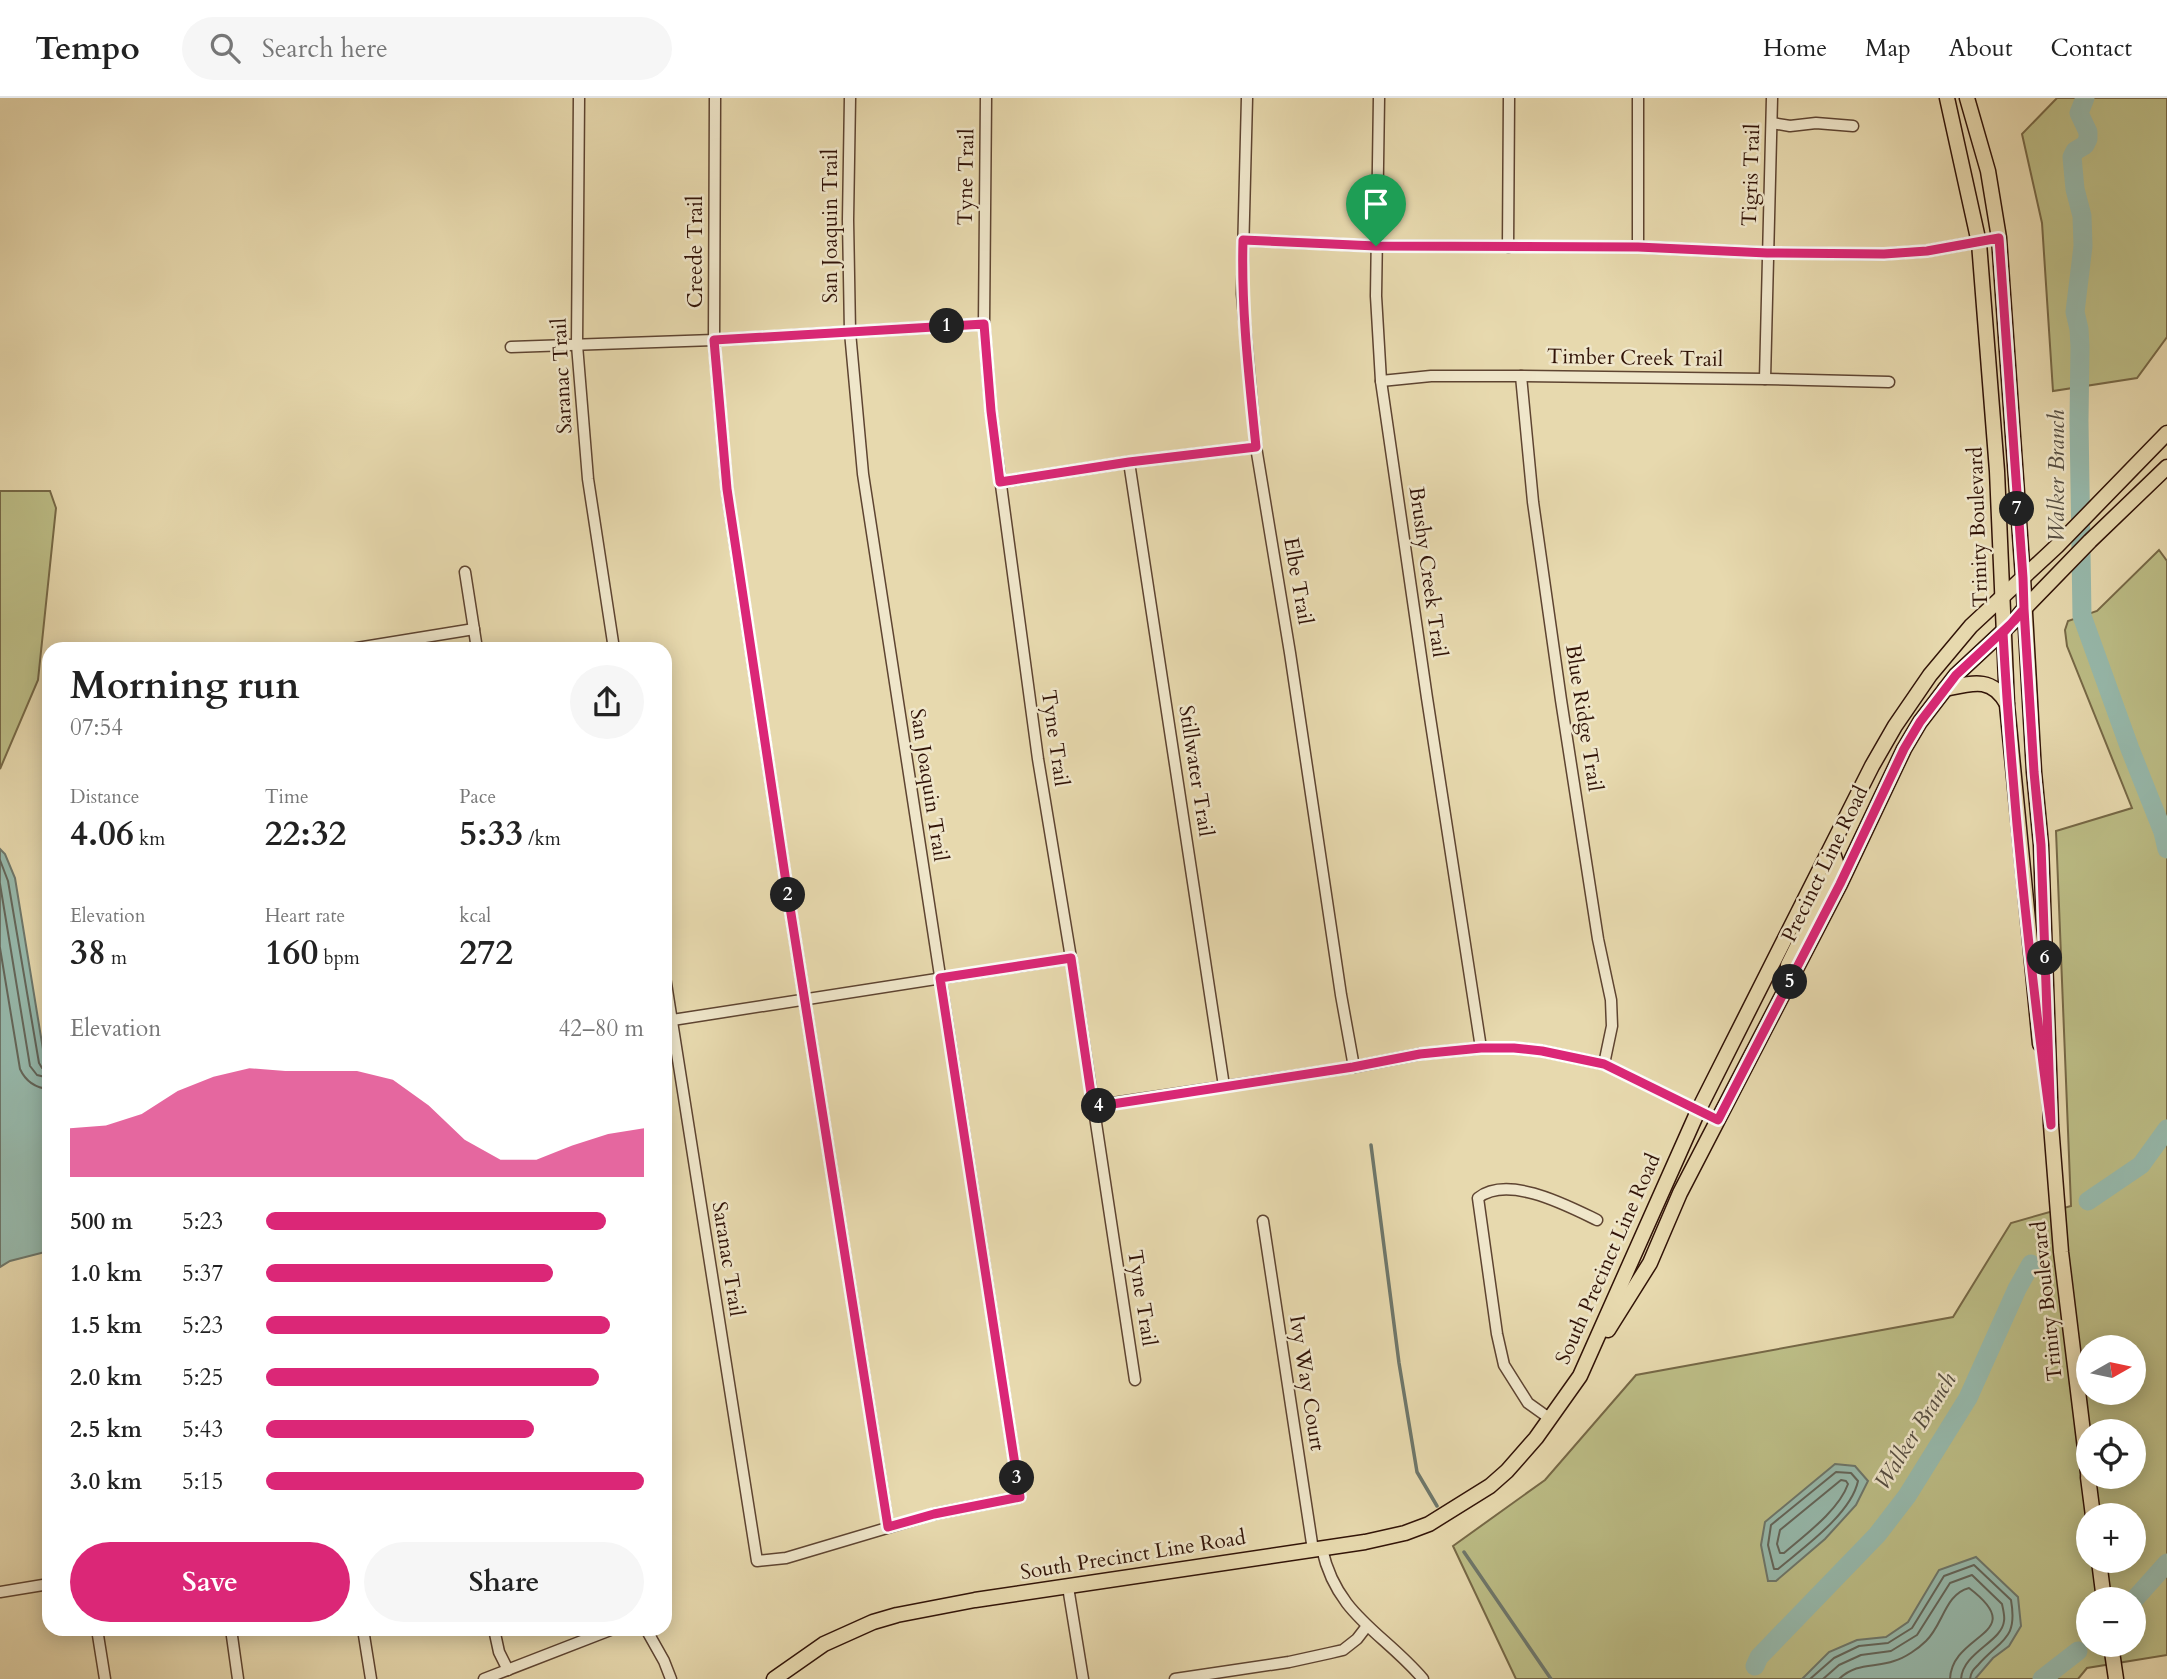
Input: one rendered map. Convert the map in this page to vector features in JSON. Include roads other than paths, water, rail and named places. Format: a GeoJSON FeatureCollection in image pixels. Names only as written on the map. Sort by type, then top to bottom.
{"type":"FeatureCollection","features":[{"type":"Feature","properties":{"kind":"main road","name":"Trinity Boulevard"},"geometry":{"type":"LineString","coordinates":[[1947,98],[1979,243],[1997,471],[2007,705],[2035,1003],[2051,1125]]}},
{"type":"Feature","properties":{"kind":"main road","name":"Trinity Boulevard"},"geometry":{"type":"LineString","coordinates":[[1967,98],[1988,171],[1999,238],[2041,845],[2051,1125],[2061,1252],[2081,1419]]}},
{"type":"Feature","properties":{"kind":"main road"},"geometry":{"type":"LineString","coordinates":[[2023,578],[2167,433]]}},
{"type":"Feature","properties":{"kind":"main road","name":"Precinct Line Road"},"geometry":{"type":"LineString","coordinates":[[1580,1376],[1650,1263],[1681,1194],[1920,722],[1956,675],[2003,633],[2045,587],[2167,467]]}},
{"type":"Feature","properties":{"kind":"main road","name":"South Precinct Line Road"},"geometry":{"type":"LineString","coordinates":[[774,1679],[824,1644],[873,1622],[951,1604],[1317,1550],[1405,1533],[1429,1524],[1499,1478],[1522,1455],[1580,1376],[1698,1111],[1872,766],[1895,726],[1930,674],[1971,626],[2023,578]]}},
{"type":"Feature","properties":{"kind":"main road"},"geometry":{"type":"LineString","coordinates":[[1945,689],[1968,684],[1990,685],[2000,692],[2007,705]]}},
{"type":"Feature","properties":{"kind":"main road"},"geometry":{"type":"LineString","coordinates":[[1846,818],[1866,832]]}},
{"type":"Feature","properties":{"kind":"main road"},"geometry":{"type":"LineString","coordinates":[[1778,1006],[1778,986],[1837,866],[1834,856],[1828,854]]}},
{"type":"Feature","properties":{"kind":"main road"},"geometry":{"type":"LineString","coordinates":[[2113,1657],[2116,1679]]}},
{"type":"Feature","properties":{"kind":"street","name":"Saranac Trail"},"geometry":{"type":"LineString","coordinates":[[579,98],[577,345],[588,479],[613,642]]}},
{"type":"Feature","properties":{"kind":"street","name":"Creede Trail"},"geometry":{"type":"LineString","coordinates":[[715,98],[714,340],[727,489],[888,1527]]}},
{"type":"Feature","properties":{"kind":"street","name":"San Joaquin Trail"},"geometry":{"type":"LineString","coordinates":[[850,98],[850,332],[863,474],[1020,1497],[934,1514],[888,1527]]}},
{"type":"Feature","properties":{"kind":"street","name":"Tyne Trail"},"geometry":{"type":"LineString","coordinates":[[986,98],[984,324],[991,411],[1038,759],[1135,1380]]}},
{"type":"Feature","properties":{"kind":"street","name":"Elbe Trail"},"geometry":{"type":"LineString","coordinates":[[1247,98],[1242,294],[1256,447],[1353,1067]]}},
{"type":"Feature","properties":{"kind":"street","name":"Brushy Creek Trail"},"geometry":{"type":"LineString","coordinates":[[1379,98],[1376,296],[1381,381],[1481,1048]]}},
{"type":"Feature","properties":{"kind":"street"},"geometry":{"type":"LineString","coordinates":[[1508,98],[1508,247]]}},
{"type":"Feature","properties":{"kind":"street"},"geometry":{"type":"LineString","coordinates":[[1638,98],[1638,247]]}},
{"type":"Feature","properties":{"kind":"street","name":"Tigris Trail"},"geometry":{"type":"LineString","coordinates":[[1765,379],[1772,98]]}},
{"type":"Feature","properties":{"kind":"street"},"geometry":{"type":"LineString","coordinates":[[1772,123],[1790,126],[1816,122],[1853,126]]}},
{"type":"Feature","properties":{"kind":"street"},"geometry":{"type":"LineString","coordinates":[[1243,240],[1376,246],[1638,247],[1767,253],[1884,254],[1927,251],[1999,238]]}},
{"type":"Feature","properties":{"kind":"street"},"geometry":{"type":"LineString","coordinates":[[511,347],[714,340],[984,324]]}},
{"type":"Feature","properties":{"kind":"street","name":"Timber Creek Trail"},"geometry":{"type":"LineString","coordinates":[[1381,381],[1431,376],[1521,376],[1889,383]]}},
{"type":"Feature","properties":{"kind":"street","name":"Blue Ridge Trail"},"geometry":{"type":"LineString","coordinates":[[1521,376],[1533,502],[1559,687],[1598,939],[1611,1000],[1612,1026],[1604,1064]]}},
{"type":"Feature","properties":{"kind":"street"},"geometry":{"type":"LineString","coordinates":[[1000,482],[1129,462],[1256,447]]}},
{"type":"Feature","properties":{"kind":"street","name":"Stillwater Trail"},"geometry":{"type":"LineString","coordinates":[[1129,462],[1224,1086]]}},
{"type":"Feature","properties":{"kind":"street"},"geometry":{"type":"LineString","coordinates":[[465,572],[476,642]]}},
{"type":"Feature","properties":{"kind":"street"},"geometry":{"type":"LineString","coordinates":[[394,642],[474,629]]}},
{"type":"Feature","properties":{"kind":"street"},"geometry":{"type":"LineString","coordinates":[[672,1020],[1071,958]]}},
{"type":"Feature","properties":{"kind":"street","name":"Saranac Trail"},"geometry":{"type":"LineString","coordinates":[[672,1045],[757,1562],[786,1558],[888,1527]]}},
{"type":"Feature","properties":{"kind":"street"},"geometry":{"type":"LineString","coordinates":[[1093,1107],[1353,1067],[1420,1054],[1481,1048],[1542,1051],[1604,1064],[1718,1120]]}},
{"type":"Feature","properties":{"kind":"street"},"geometry":{"type":"LineString","coordinates":[[1549,1418],[1528,1403],[1504,1365],[1497,1334],[1478,1198],[1500,1189],[1526,1192],[1597,1220]]}},
{"type":"Feature","properties":{"kind":"street","name":"Ivy Way Court"},"geometry":{"type":"LineString","coordinates":[[1263,1221],[1317,1550],[1340,1596],[1367,1626],[1423,1679]]}},
{"type":"Feature","properties":{"kind":"street"},"geometry":{"type":"LineString","coordinates":[[0,1591],[42,1585]]}},
{"type":"Feature","properties":{"kind":"street"},"geometry":{"type":"LineString","coordinates":[[1068,1587],[1083,1679]]}},
{"type":"Feature","properties":{"kind":"street"},"geometry":{"type":"LineString","coordinates":[[1175,1679],[1289,1662],[1343,1650],[1357,1639],[1367,1626]]}},
{"type":"Feature","properties":{"kind":"street"},"geometry":{"type":"LineString","coordinates":[[98,1636],[105,1679]]}},
{"type":"Feature","properties":{"kind":"street"},"geometry":{"type":"LineString","coordinates":[[232,1636],[238,1679]]}},
{"type":"Feature","properties":{"kind":"street"},"geometry":{"type":"LineString","coordinates":[[364,1636],[371,1679]]}},
{"type":"Feature","properties":{"kind":"street"},"geometry":{"type":"LineString","coordinates":[[496,1636],[499,1652],[508,1670]]}},
{"type":"Feature","properties":{"kind":"street"},"geometry":{"type":"LineString","coordinates":[[484,1679],[595,1636]]}},
{"type":"Feature","properties":{"kind":"street"},"geometry":{"type":"LineString","coordinates":[[650,1636],[671,1679]]}},
{"type":"Feature","properties":{"kind":"water"},"geometry":{"type":"Polygon","coordinates":[[[0,849],[5,854],[15,878],[42,1043],[42,1253],[10,1261],[0,1267],[0,849]]]}},
{"type":"Feature","properties":{"kind":"water"},"geometry":{"type":"Polygon","coordinates":[[[1835,1464],[1855,1466],[1868,1481],[1856,1505],[1825,1539],[1776,1581],[1768,1581],[1761,1545],[1765,1522],[1835,1464]]]}},
{"type":"Feature","properties":{"kind":"water"},"geometry":{"type":"Polygon","coordinates":[[[1976,1557],[2018,1597],[2021,1626],[2009,1646],[1993,1658],[1975,1679],[1802,1679],[1829,1652],[1857,1640],[1886,1637],[1908,1622],[1939,1570],[1976,1557]]]}},
{"type":"Feature","properties":{"kind":"waterway","name":"Walker Branch"},"geometry":{"type":"LineString","coordinates":[[2085,98],[2079,113],[2088,132],[2088,139],[2072,157],[2075,189],[2082,216],[2083,246],[2075,312],[2080,347],[2082,616],[2167,849]]}},
{"type":"Feature","properties":{"kind":"waterway","name":"Walker Branch"},"geometry":{"type":"LineString","coordinates":[[2088,1201],[2141,1165],[2167,1129]]}},
{"type":"Feature","properties":{"kind":"waterway"},"geometry":{"type":"LineString","coordinates":[[1371,1145],[1399,1363],[1417,1472],[1437,1506]]}},
{"type":"Feature","properties":{"kind":"waterway","name":"Walker Branch"},"geometry":{"type":"LineString","coordinates":[[1755,1666],[1759,1657],[1877,1535],[1907,1496],[1968,1398],[2031,1264]]}},
{"type":"Feature","properties":{"kind":"waterway"},"geometry":{"type":"LineString","coordinates":[[1464,1552],[1551,1679]]}},
{"type":"Feature","properties":{"kind":"waterway"},"geometry":{"type":"LineString","coordinates":[[2146,1587],[2167,1563]]}},
{"type":"Feature","properties":{"kind":"waterway"},"geometry":{"type":"LineString","coordinates":[[2042,1679],[2076,1653]]}}]}
